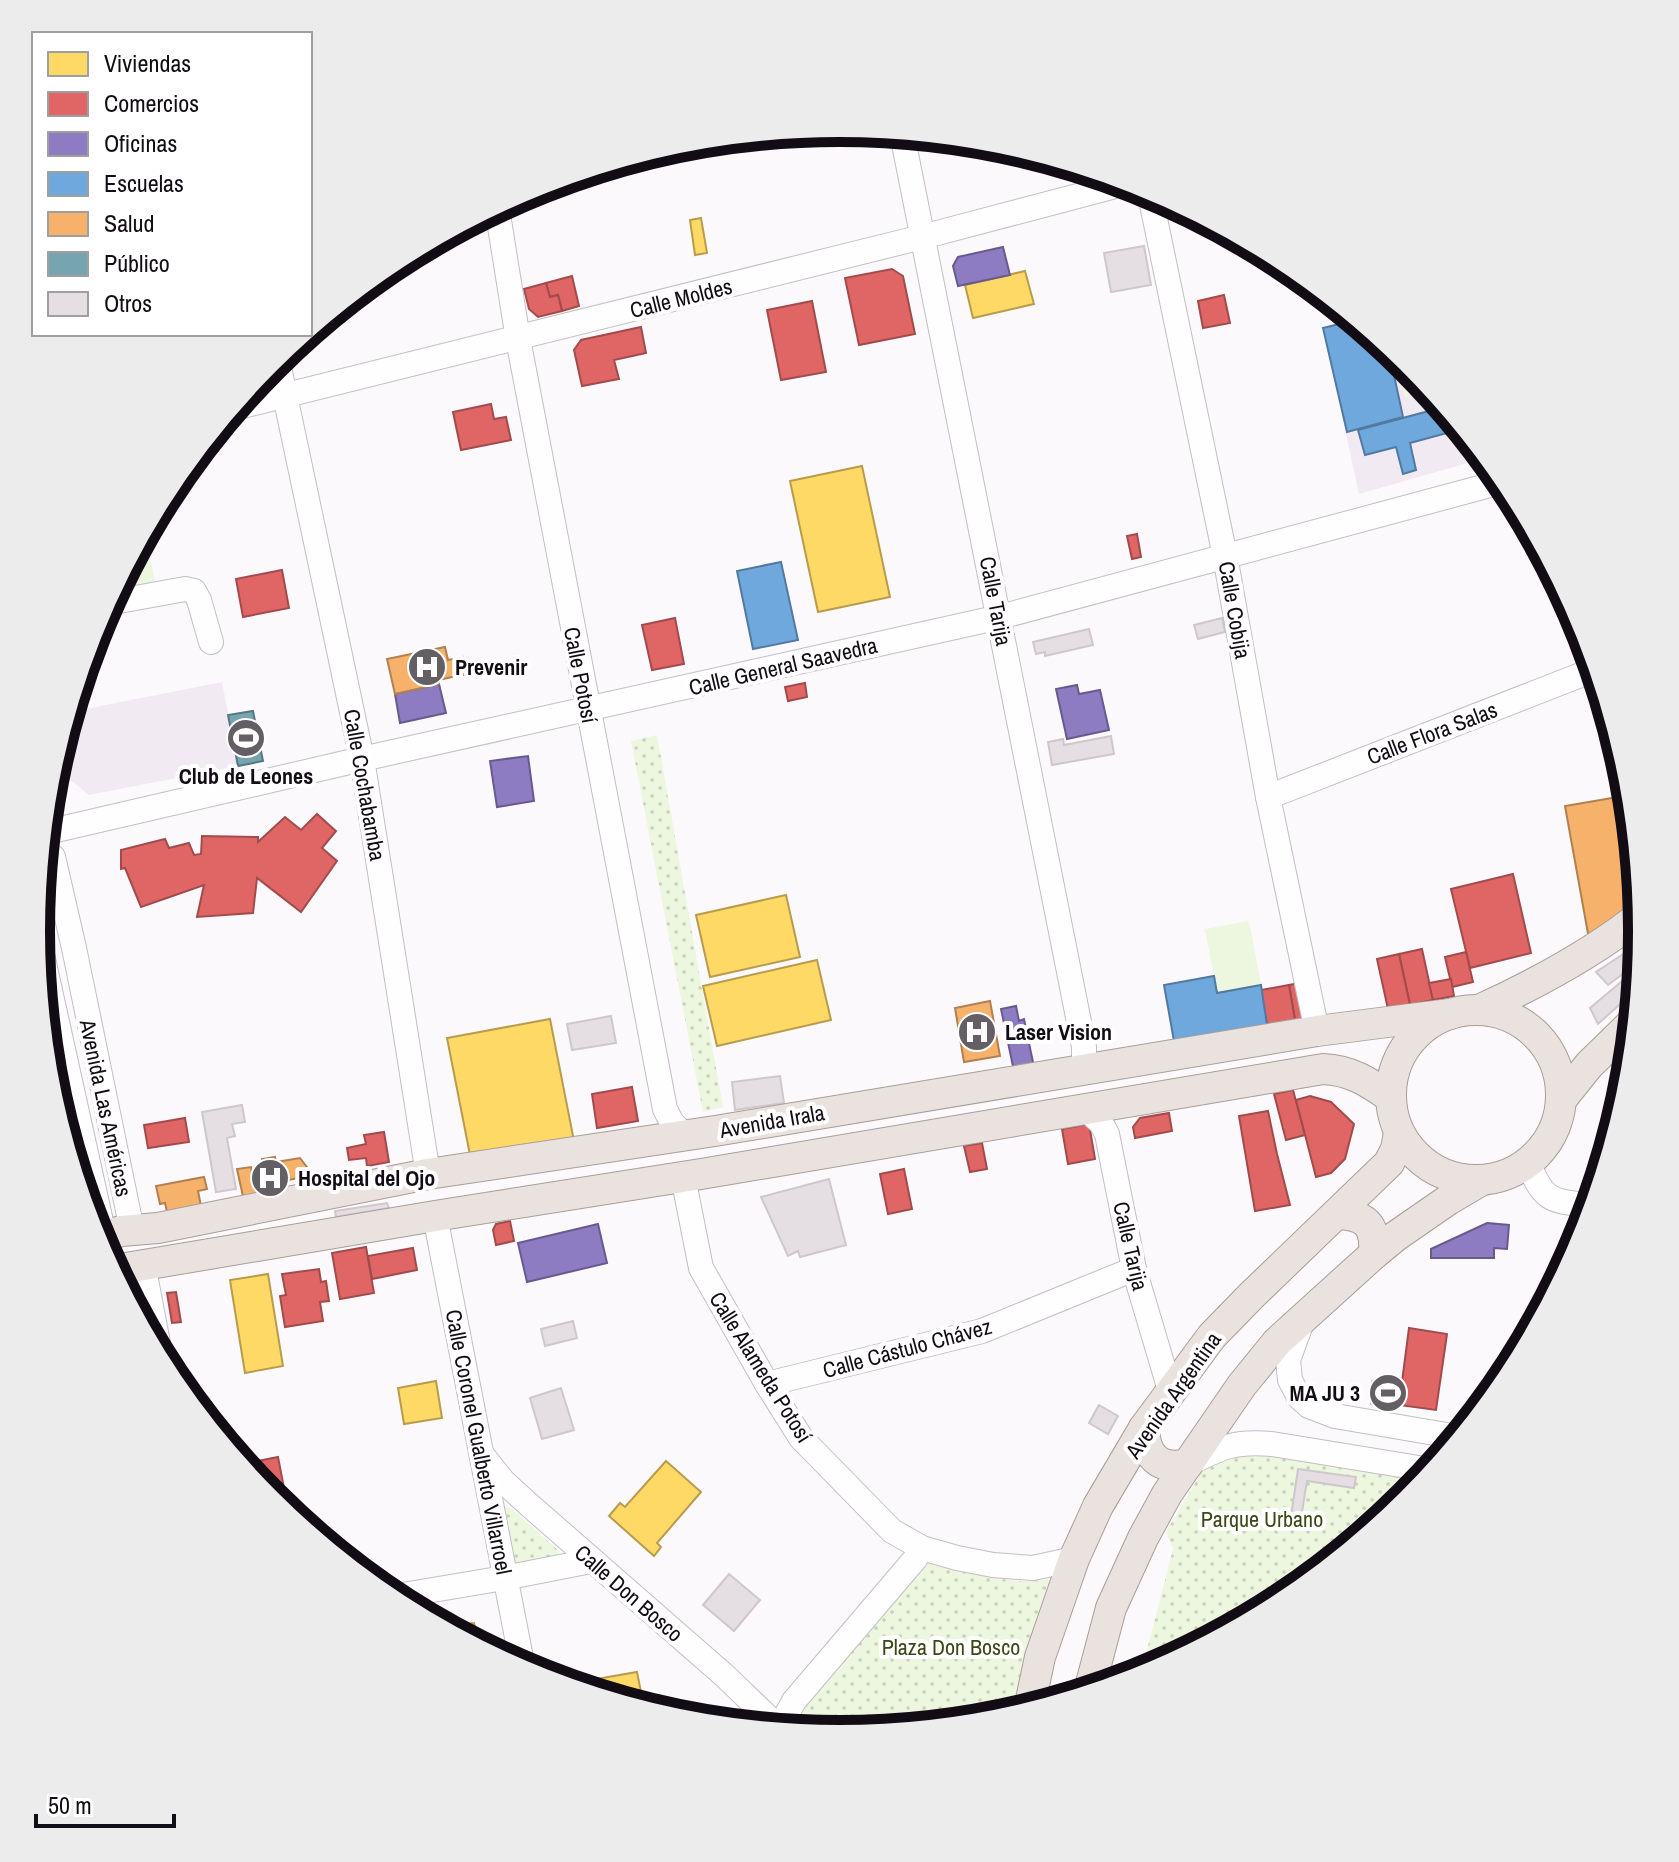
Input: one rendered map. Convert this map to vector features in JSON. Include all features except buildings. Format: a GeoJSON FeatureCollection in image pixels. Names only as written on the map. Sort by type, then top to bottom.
{"type":"FeatureCollection","features":[{"type":"Feature","properties":{"kind":"main road"},"geometry":{"type":"LineString","coordinates":[[1482,1180],[1462,1179],[1436,1171],[1415,1155],[1399,1133],[1390,1097],[1394,1072],[1407,1045],[1429,1024],[1450,1014],[1479,1010],[1531,986],[1629,925]]}},
{"type":"Feature","properties":{"kind":"main road"},"geometry":{"type":"LineString","coordinates":[[1092,1679],[1111,1608],[1167,1494],[1277,1342],[1374,1254],[1409,1227],[1482,1180],[1512,1172],[1528,1163],[1551,1135],[1561,1100],[1557,1068],[1552,1056],[1531,1030],[1514,1019],[1479,1010]]}},
{"type":"Feature","properties":{"kind":"main road","name":"Avenida Irala"},"geometry":{"type":"LineString","coordinates":[[111,1235],[178,1225],[428,1174],[1317,1031],[1450,1014]]}},
{"type":"Feature","properties":{"kind":"main road"},"geometry":{"type":"LineString","coordinates":[[1561,1100],[1589,1065],[1622,1033]]}},
{"type":"Feature","properties":{"kind":"main road","name":"Avenida Irala"},"geometry":{"type":"LineString","coordinates":[[129,1267],[1323,1069],[1354,1075],[1390,1097]]}},
{"type":"Feature","properties":{"kind":"main road","name":"Avenida Argentina"},"geometry":{"type":"LineString","coordinates":[[1032,1697],[1040,1657],[1074,1559],[1098,1506],[1144,1428],[1212,1336],[1389,1163],[1399,1133]]}},
{"type":"Feature","properties":{"kind":"main road","name":"Calle Cochabamba"},"geometry":{"type":"LineString","coordinates":[[428,1174],[435,1216]]}},
{"type":"Feature","properties":{"kind":"main road"},"geometry":{"type":"LineString","coordinates":[[1337,1214],[1354,1215],[1368,1224],[1375,1239],[1374,1254]]}},
{"type":"Feature","properties":{"kind":"main road","name":"Avenida Las Américas"},"geometry":{"type":"LineString","coordinates":[[111,1235],[129,1267]]}},
{"type":"Feature","properties":{"kind":"main road"},"geometry":{"type":"LineString","coordinates":[[1144,1428],[1144,1442],[1150,1454],[1170,1466],[1188,1464]]}},
{"type":"Feature","properties":{"kind":"street","name":"Calle Tarija"},"geometry":{"type":"LineString","coordinates":[[904,144],[1084,1047],[1081,1069]]}},
{"type":"Feature","properties":{"kind":"street","name":"Calle Moldes"},"geometry":{"type":"LineString","coordinates":[[252,404],[1107,188]]}},
{"type":"Feature","properties":{"kind":"street","name":"Calle Cobija"},"geometry":{"type":"LineString","coordinates":[[1152,207],[1225,556],[1268,797],[1317,1031]]}},
{"type":"Feature","properties":{"kind":"street","name":"Calle Potosí"},"geometry":{"type":"LineString","coordinates":[[499,219],[518,339],[665,1109],[672,1123],[685,1135]]}},
{"type":"Feature","properties":{"kind":"street","name":"Calle Cochabamba"},"geometry":{"type":"LineString","coordinates":[[281,373],[362,759],[428,1174]]}},
{"type":"Feature","properties":{"kind":"street","name":"Calle General Saavedra"},"geometry":{"type":"LineString","coordinates":[[58,824],[1000,617],[1491,485]]}},
{"type":"Feature","properties":{"kind":"street"},"geometry":{"type":"LineString","coordinates":[[123,600],[185,589],[194,591],[211,642]]}},
{"type":"Feature","properties":{"kind":"street","name":"Calle Flora Salas"},"geometry":{"type":"LineString","coordinates":[[1268,797],[1586,673]]}},
{"type":"Feature","properties":{"kind":"street","name":"Avenida Las Américas"},"geometry":{"type":"LineString","coordinates":[[52,875],[74,948],[111,1235]]}},
{"type":"Feature","properties":{"kind":"street","name":"Avenida Las Américas"},"geometry":{"type":"LineString","coordinates":[[54,999],[111,1235]]}},
{"type":"Feature","properties":{"kind":"street","name":"Calle Tarija"},"geometry":{"type":"LineString","coordinates":[[1085,1108],[1101,1123],[1107,1134],[1134,1269],[1170,1390]]}},
{"type":"Feature","properties":{"kind":"street"},"geometry":{"type":"LineString","coordinates":[[1528,1163],[1537,1185],[1555,1201],[1580,1204]]}},
{"type":"Feature","properties":{"kind":"street","name":"Calle Alameda Potosí"},"geometry":{"type":"LineString","coordinates":[[683,1177],[701,1268],[767,1384],[801,1438],[892,1531],[922,1548],[981,1563],[1033,1568],[1074,1559]]}},
{"type":"Feature","properties":{"kind":"street","name":"Calle Coronel Gualberto Villarroel"},"geometry":{"type":"LineString","coordinates":[[435,1216],[520,1652]]}},
{"type":"Feature","properties":{"kind":"street","name":"Avenida Las Américas"},"geometry":{"type":"LineString","coordinates":[[129,1267],[137,1290]]}},
{"type":"Feature","properties":{"kind":"street","name":"Calle Cástulo Chávez"},"geometry":{"type":"LineString","coordinates":[[767,1384],[982,1331],[1134,1269]]}},
{"type":"Feature","properties":{"kind":"street"},"geometry":{"type":"LineString","coordinates":[[1303,1318],[1288,1360],[1290,1380],[1299,1397],[1309,1406],[1335,1416],[1447,1435]]}},
{"type":"Feature","properties":{"kind":"street"},"geometry":{"type":"LineString","coordinates":[[1188,1464],[1224,1446],[1248,1442],[1418,1468]]}},
{"type":"Feature","properties":{"kind":"street","name":"Calle Don Bosco"},"geometry":{"type":"LineString","coordinates":[[482,1455],[503,1481],[527,1503],[768,1717]]}},
{"type":"Feature","properties":{"kind":"street"},"geometry":{"type":"LineString","coordinates":[[785,1719],[794,1701],[922,1548]]}},
{"type":"Feature","properties":{"kind":"street"},"geometry":{"type":"LineString","coordinates":[[411,1594],[591,1561]]}},
{"type":"Feature","properties":{"kind":"shaded area"},"geometry":{"type":"Polygon","coordinates":[[[1343,323],[1360,337],[1433,410],[1474,461],[1359,494],[1323,328],[1343,323]]]}},
{"type":"Feature","properties":{"kind":"shaded area"},"geometry":{"type":"Polygon","coordinates":[[[222,682],[238,766],[89,795],[68,778],[67,771],[82,710],[222,682]]]}},
{"type":"Feature","properties":{"kind":"green space"},"geometry":{"type":"Polygon","coordinates":[[[1399,374],[1417,394],[1405,397],[1399,374]]]}},
{"type":"Feature","properties":{"kind":"green space"},"geometry":{"type":"Polygon","coordinates":[[[149,549],[155,582],[129,587],[149,549]]]}},
{"type":"Feature","properties":{"kind":"green space"},"geometry":{"type":"Polygon","coordinates":[[[657,735],[723,1107],[703,1112],[631,741],[657,735]]]}},
{"type":"Feature","properties":{"kind":"green space"},"geometry":{"type":"Polygon","coordinates":[[[1249,921],[1261,985],[1217,993],[1205,929],[1249,921]]]}},
{"type":"Feature","properties":{"kind":"green space","name":"Parque Urbano"},"geometry":{"type":"Polygon","coordinates":[[[1243,1444],[1417,1469],[1360,1525],[1278,1587],[1234,1615],[1145,1659],[1173,1549],[1166,1532],[1202,1471],[1219,1454],[1243,1444]]]}},
{"type":"Feature","properties":{"kind":"green space"},"geometry":{"type":"Polygon","coordinates":[[[507,1507],[559,1551],[559,1556],[522,1566],[512,1562],[502,1508],[507,1507]]]}},
{"type":"Feature","properties":{"kind":"green space","name":"Plaza Don Bosco"},"geometry":{"type":"Polygon","coordinates":[[[932,1562],[1007,1580],[1051,1578],[1033,1629],[1016,1700],[943,1714],[891,1719],[801,1719],[805,1707],[925,1563],[932,1562]]]}},
{"type":"Feature","properties":{"kind":"place","name":"Prevenir"},"geometry":{"type":"Point","coordinates":[427,667]}},
{"type":"Feature","properties":{"kind":"place","name":"Club de Leones"},"geometry":{"type":"Point","coordinates":[246,738]}},
{"type":"Feature","properties":{"kind":"place","name":"Laser Vision"},"geometry":{"type":"Point","coordinates":[977,1032]}},
{"type":"Feature","properties":{"kind":"place","name":"Hospital del Ojo"},"geometry":{"type":"Point","coordinates":[270,1178]}},
{"type":"Feature","properties":{"kind":"place","name":"MA JU 3"},"geometry":{"type":"Point","coordinates":[1388,1393]}}]}
